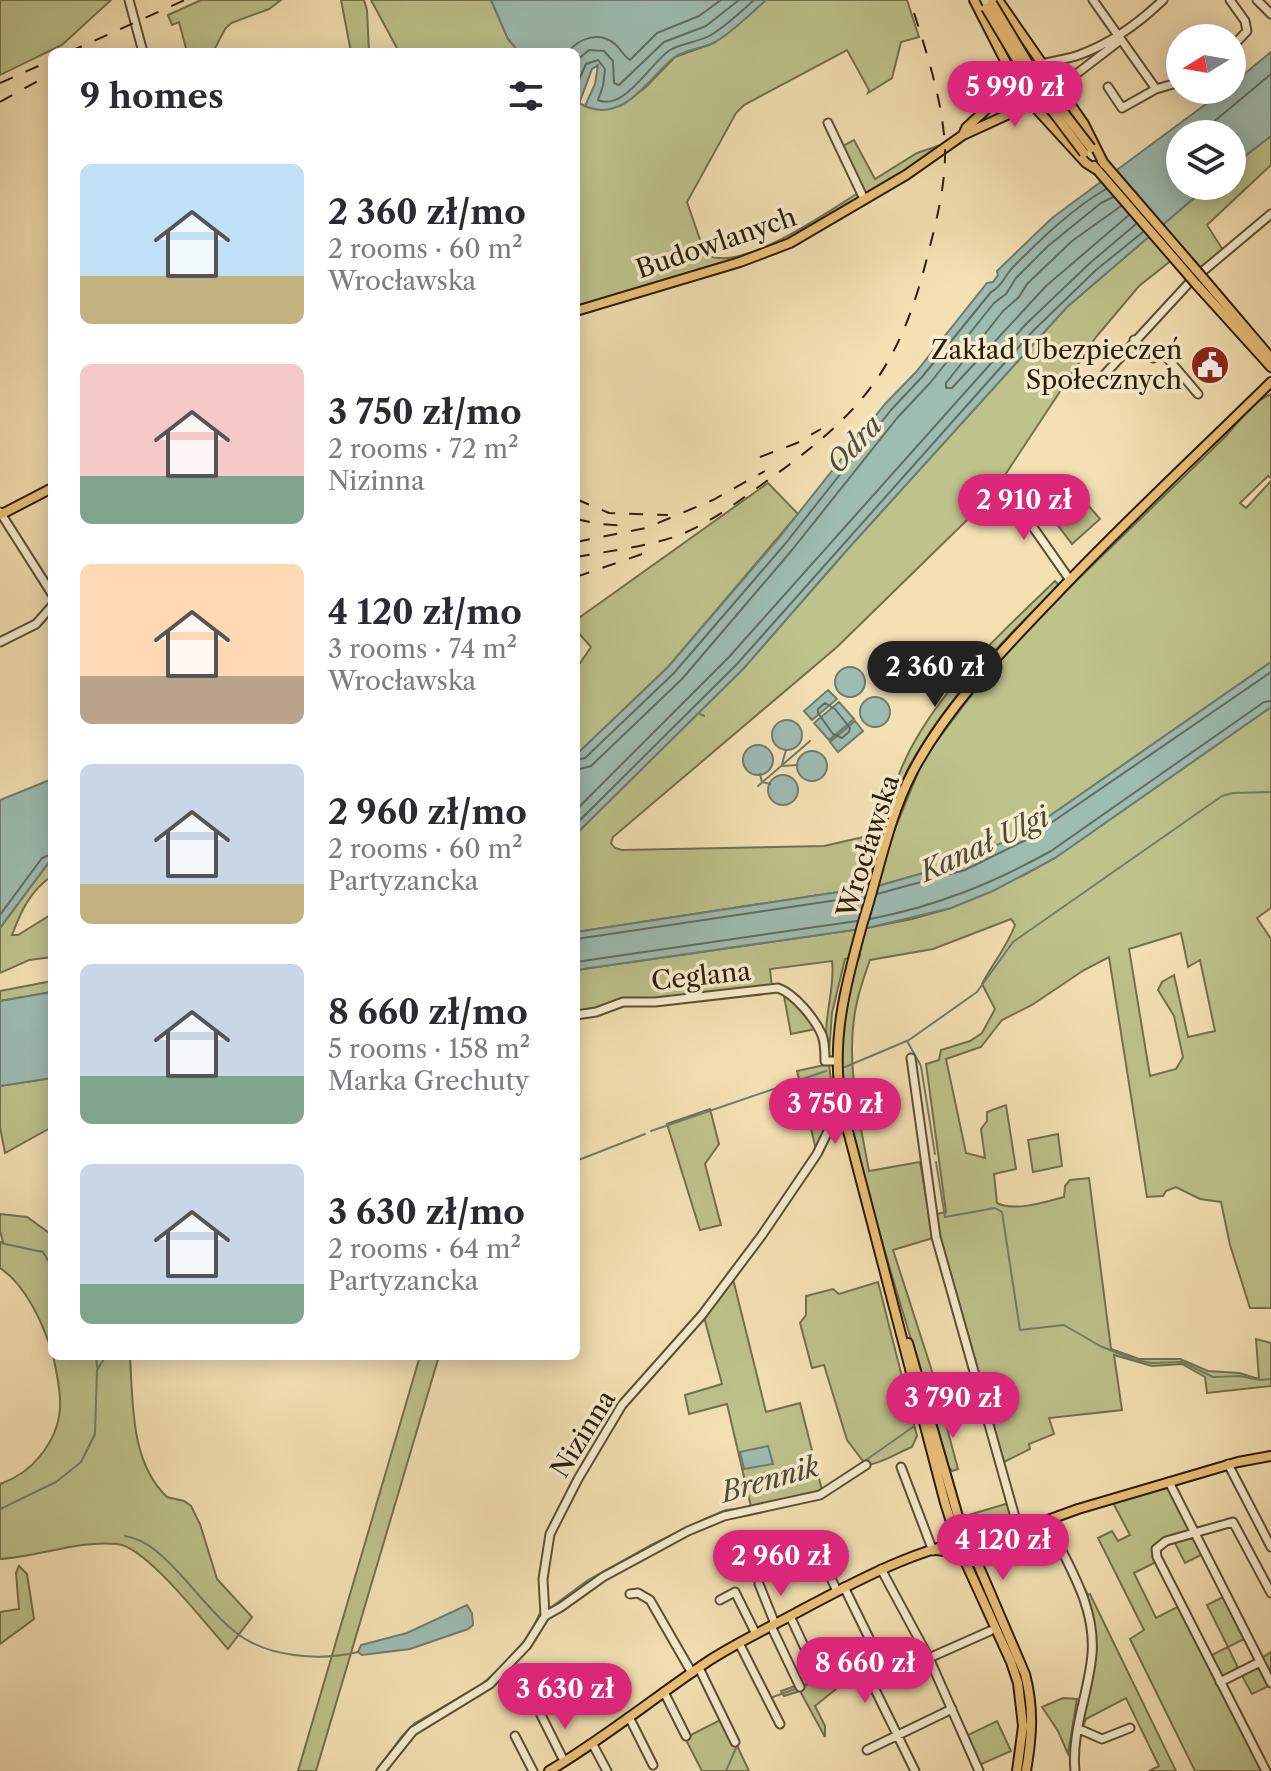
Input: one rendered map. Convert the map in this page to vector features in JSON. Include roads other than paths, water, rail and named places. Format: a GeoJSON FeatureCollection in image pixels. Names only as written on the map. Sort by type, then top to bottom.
{"type":"FeatureCollection","features":[{"type":"Feature","properties":{"kind":"main road"},"geometry":{"type":"LineString","coordinates":[[974,0],[1021,92],[1100,167],[1271,367]]}},
{"type":"Feature","properties":{"kind":"main road"},"geometry":{"type":"LineString","coordinates":[[989,2],[1041,64],[1090,133],[1100,167]]}},
{"type":"Feature","properties":{"kind":"main road"},"geometry":{"type":"LineString","coordinates":[[989,2],[1088,156],[1100,167]]}},
{"type":"Feature","properties":{"kind":"main road","name":"Budowlanych"},"geometry":{"type":"LineString","coordinates":[[963,135],[966,128],[1016,80],[1027,70],[1041,64]]}},
{"type":"Feature","properties":{"kind":"main road","name":"Budowlanych"},"geometry":{"type":"LineString","coordinates":[[580,310],[772,250],[821,226],[963,135],[1058,88]]}},
{"type":"Feature","properties":{"kind":"main road"},"geometry":{"type":"LineString","coordinates":[[1196,277],[1270,357]]}},
{"type":"Feature","properties":{"kind":"main road"},"geometry":{"type":"LineString","coordinates":[[1258,353],[1267,372],[1258,396]]}},
{"type":"Feature","properties":{"kind":"main road","name":"Wrocławska"},"geometry":{"type":"LineString","coordinates":[[1026,1771],[1032,1735],[1029,1690],[1016,1649],[977,1564],[953,1531],[843,1112],[836,1061],[839,1019],[853,956],[891,831],[909,778],[926,747],[987,669],[1070,580],[1271,382]]}},
{"type":"Feature","properties":{"kind":"main road","name":"Wrocławska"},"geometry":{"type":"LineString","coordinates":[[1258,396],[1271,391]]}},
{"type":"Feature","properties":{"kind":"main road"},"geometry":{"type":"LineString","coordinates":[[0,514],[48,490]]}},
{"type":"Feature","properties":{"kind":"main road","name":"Wrocławska"},"geometry":{"type":"LineString","coordinates":[[902,1332],[926,1399],[964,1545],[1018,1683],[1023,1726],[1017,1771]]}},
{"type":"Feature","properties":{"kind":"main road"},"geometry":{"type":"LineString","coordinates":[[549,1771],[739,1643],[881,1569],[934,1551],[1019,1531],[1228,1464],[1271,1456]]}},
{"type":"Feature","properties":{"kind":"main road"},"geometry":{"type":"LineString","coordinates":[[934,1551],[953,1531]]}},
{"type":"Feature","properties":{"kind":"main road"},"geometry":{"type":"LineString","coordinates":[[964,1545],[991,1541],[1008,1534]]}},
{"type":"Feature","properties":{"kind":"main road"},"geometry":{"type":"LineString","coordinates":[[977,1564],[991,1541]]}},
{"type":"Feature","properties":{"kind":"street"},"geometry":{"type":"LineString","coordinates":[[129,0],[142,48]]}},
{"type":"Feature","properties":{"kind":"street"},"geometry":{"type":"LineString","coordinates":[[1093,0],[1156,89]]}},
{"type":"Feature","properties":{"kind":"street"},"geometry":{"type":"LineString","coordinates":[[1058,88],[1118,42],[1120,36],[1163,0]]}},
{"type":"Feature","properties":{"kind":"street"},"geometry":{"type":"LineString","coordinates":[[1230,0],[1246,24]]}},
{"type":"Feature","properties":{"kind":"street"},"geometry":{"type":"LineString","coordinates":[[1257,0],[1271,14]]}},
{"type":"Feature","properties":{"kind":"street"},"geometry":{"type":"LineString","coordinates":[[1041,64],[1079,55],[1120,36]]}},
{"type":"Feature","properties":{"kind":"street"},"geometry":{"type":"LineString","coordinates":[[1108,87],[1122,108],[1166,86]]}},
{"type":"Feature","properties":{"kind":"street"},"geometry":{"type":"LineString","coordinates":[[828,123],[864,199]]}},
{"type":"Feature","properties":{"kind":"street"},"geometry":{"type":"LineString","coordinates":[[1105,374],[1196,277],[1271,214]]}},
{"type":"Feature","properties":{"kind":"street"},"geometry":{"type":"LineString","coordinates":[[1134,340],[1153,358],[1163,353],[1198,394]]}},
{"type":"Feature","properties":{"kind":"street"},"geometry":{"type":"LineString","coordinates":[[1007,490],[1070,580]]}},
{"type":"Feature","properties":{"kind":"street"},"geometry":{"type":"LineString","coordinates":[[0,514],[48,588]]}},
{"type":"Feature","properties":{"kind":"street"},"geometry":{"type":"LineString","coordinates":[[0,642],[36,624],[48,610]]}},
{"type":"Feature","properties":{"kind":"street","name":"Ceglana"},"geometry":{"type":"LineString","coordinates":[[580,1014],[623,1002],[655,1002],[778,988],[794,999],[820,1031],[825,1061],[836,1061]]}},
{"type":"Feature","properties":{"kind":"street"},"geometry":{"type":"LineString","coordinates":[[911,1058],[936,1237],[1019,1531]]}},
{"type":"Feature","properties":{"kind":"street","name":"Nizinna"},"geometry":{"type":"LineString","coordinates":[[545,1616],[543,1579],[548,1542],[554,1522],[578,1479],[626,1400],[708,1308],[817,1154],[834,1119],[843,1112]]}},
{"type":"Feature","properties":{"kind":"street"},"geometry":{"type":"LineString","coordinates":[[1228,1464],[1271,1547]]}},
{"type":"Feature","properties":{"kind":"street"},"geometry":{"type":"LineString","coordinates":[[381,1771],[419,1726],[496,1678],[527,1645],[545,1616],[603,1577],[688,1531],[724,1516],[820,1495],[866,1465]]}},
{"type":"Feature","properties":{"kind":"street"},"geometry":{"type":"LineString","coordinates":[[901,1467],[934,1551]]}},
{"type":"Feature","properties":{"kind":"street"},"geometry":{"type":"LineString","coordinates":[[1169,1482],[1271,1683]]}},
{"type":"Feature","properties":{"kind":"street"},"geometry":{"type":"LineString","coordinates":[[1047,1520],[1080,1586],[1091,1624],[1092,1658],[1074,1753],[1075,1771]]}},
{"type":"Feature","properties":{"kind":"street"},"geometry":{"type":"LineString","coordinates":[[1266,1771],[1156,1554],[1157,1546],[1233,1522],[1271,1593]]}},
{"type":"Feature","properties":{"kind":"street"},"geometry":{"type":"LineString","coordinates":[[818,1551],[869,1638]]}},
{"type":"Feature","properties":{"kind":"street"},"geometry":{"type":"LineString","coordinates":[[881,1569],[929,1658],[979,1771]]}},
{"type":"Feature","properties":{"kind":"street"},"geometry":{"type":"LineString","coordinates":[[759,1584],[800,1687]]}},
{"type":"Feature","properties":{"kind":"street"},"geometry":{"type":"LineString","coordinates":[[720,1600],[735,1592],[756,1634]]}},
{"type":"Feature","properties":{"kind":"street"},"geometry":{"type":"LineString","coordinates":[[630,1594],[638,1593],[650,1600],[695,1670],[735,1742]]}},
{"type":"Feature","properties":{"kind":"street"},"geometry":{"type":"LineString","coordinates":[[790,1616],[809,1657]]}},
{"type":"Feature","properties":{"kind":"street"},"geometry":{"type":"LineString","coordinates":[[929,1658],[990,1631]]}},
{"type":"Feature","properties":{"kind":"street"},"geometry":{"type":"LineString","coordinates":[[739,1643],[780,1724]]}},
{"type":"Feature","properties":{"kind":"street"},"geometry":{"type":"LineString","coordinates":[[861,1661],[915,1771]]}},
{"type":"Feature","properties":{"kind":"street"},"geometry":{"type":"LineString","coordinates":[[1220,1682],[1260,1662]]}},
{"type":"Feature","properties":{"kind":"street"},"geometry":{"type":"LineString","coordinates":[[664,1692],[686,1736]]}},
{"type":"Feature","properties":{"kind":"street"},"geometry":{"type":"LineString","coordinates":[[867,1750],[952,1709]]}},
{"type":"Feature","properties":{"kind":"street"},"geometry":{"type":"LineString","coordinates":[[541,1715],[564,1761]]}},
{"type":"Feature","properties":{"kind":"street"},"geometry":{"type":"LineString","coordinates":[[629,1717],[653,1765]]}},
{"type":"Feature","properties":{"kind":"street"},"geometry":{"type":"LineString","coordinates":[[1079,1729],[1102,1739],[1130,1728]]}},
{"type":"Feature","properties":{"kind":"street"},"geometry":{"type":"LineString","coordinates":[[515,1736],[533,1771]]}},
{"type":"Feature","properties":{"kind":"street"},"geometry":{"type":"LineString","coordinates":[[592,1743],[607,1771]]}},
{"type":"Feature","properties":{"kind":"water"},"geometry":{"type":"Polygon","coordinates":[[[491,0],[766,0],[719,40],[676,56],[633,97],[611,109],[585,106],[595,84],[598,65],[592,69],[580,101],[580,48],[516,48],[508,39],[491,0]]]}},
{"type":"Feature","properties":{"kind":"water"},"geometry":{"type":"Polygon","coordinates":[[[1271,52],[1271,136],[1246,155],[1246,120],[1184,120],[1206,104],[1246,104],[1246,73],[1271,52]]]}},
{"type":"Feature","properties":{"kind":"water","name":"Odra"},"geometry":{"type":"Polygon","coordinates":[[[1166,134],[1166,200],[1192,200],[1067,307],[743,669],[580,830],[580,751],[668,667],[778,539],[885,404],[916,372],[987,283],[993,282],[997,271],[1052,218],[1166,134]]]}},
{"type":"Feature","properties":{"kind":"water"},"geometry":{"type":"Polygon","coordinates":[[[1271,662],[1271,707],[1055,858],[993,891],[951,908],[867,928],[580,969],[580,931],[878,886],[962,862],[1051,815],[1271,662]]]}},
{"type":"Feature","properties":{"kind":"water"},"geometry":{"type":"Polygon","coordinates":[[[850,667],[856,668],[864,676],[864,688],[856,696],[850,697],[844,696],[836,688],[835,682],[836,676],[844,668],[850,667]]]}},
{"type":"Feature","properties":{"kind":"water"},"geometry":{"type":"Polygon","coordinates":[[[828,690],[837,699],[812,720],[804,711],[828,690]]]}},
{"type":"Feature","properties":{"kind":"water"},"geometry":{"type":"Polygon","coordinates":[[[875,697],[881,698],[889,706],[889,718],[881,726],[875,727],[869,726],[861,718],[860,712],[861,706],[869,698],[875,697]]]}},
{"type":"Feature","properties":{"kind":"water"},"geometry":{"type":"Polygon","coordinates":[[[839,702],[854,719],[829,740],[814,723],[839,702]]]}},
{"type":"Feature","properties":{"kind":"water"},"geometry":{"type":"Polygon","coordinates":[[[787,720],[793,721],[801,729],[801,741],[793,749],[787,750],[781,749],[773,741],[772,735],[773,729],[781,721],[787,720]]]}},
{"type":"Feature","properties":{"kind":"water"},"geometry":{"type":"Polygon","coordinates":[[[855,721],[863,731],[838,752],[830,742],[855,721]]]}},
{"type":"Feature","properties":{"kind":"water"},"geometry":{"type":"Polygon","coordinates":[[[758,745],[764,746],[772,754],[772,766],[764,774],[758,775],[752,774],[744,766],[743,760],[744,754],[752,746],[758,745]]]}},
{"type":"Feature","properties":{"kind":"water"},"geometry":{"type":"Polygon","coordinates":[[[812,751],[818,752],[826,760],[826,772],[818,780],[812,781],[806,780],[798,772],[797,766],[798,760],[806,752],[812,751]]]}},
{"type":"Feature","properties":{"kind":"water"},"geometry":{"type":"Polygon","coordinates":[[[783,775],[789,776],[797,784],[797,796],[789,804],[783,805],[777,804],[769,796],[768,790],[769,784],[777,776],[783,775]]]}},
{"type":"Feature","properties":{"kind":"water"},"geometry":{"type":"Polygon","coordinates":[[[48,781],[48,863],[0,928],[0,800],[48,781]]]}},
{"type":"Feature","properties":{"kind":"water"},"geometry":{"type":"Polygon","coordinates":[[[48,993],[48,1079],[0,1086],[0,1001],[48,993]]]}},
{"type":"Feature","properties":{"kind":"water"},"geometry":{"type":"Polygon","coordinates":[[[768,1446],[773,1464],[744,1469],[740,1452],[768,1446]]]}},
{"type":"Feature","properties":{"kind":"water"},"geometry":{"type":"Polygon","coordinates":[[[467,1605],[472,1613],[473,1625],[468,1629],[410,1649],[362,1655],[358,1652],[361,1645],[407,1633],[467,1605]]]}},
{"type":"Feature","properties":{"kind":"waterway"},"geometry":{"type":"LineString","coordinates":[[700,714],[704,716]]}},
{"type":"Feature","properties":{"kind":"waterway"},"geometry":{"type":"LineString","coordinates":[[758,786],[810,741]]}},
{"type":"Feature","properties":{"kind":"waterway"},"geometry":{"type":"LineString","coordinates":[[782,764],[786,750]]}},
{"type":"Feature","properties":{"kind":"waterway"},"geometry":{"type":"LineString","coordinates":[[783,766],[797,765]]}},
{"type":"Feature","properties":{"kind":"waterway"},"geometry":{"type":"LineString","coordinates":[[760,774],[762,782],[770,784]]}},
{"type":"Feature","properties":{"kind":"waterway"},"geometry":{"type":"LineString","coordinates":[[845,1067],[909,1040],[977,992],[1013,942],[1222,796],[1271,792]]}},
{"type":"Feature","properties":{"kind":"waterway","name":"Brennik"},"geometry":{"type":"LineString","coordinates":[[907,1041],[921,1066],[935,1154]]}},
{"type":"Feature","properties":{"kind":"waterway"},"geometry":{"type":"LineString","coordinates":[[651,1131],[826,1071]]}},
{"type":"Feature","properties":{"kind":"waterway"},"geometry":{"type":"LineString","coordinates":[[580,1159],[645,1134]]}},
{"type":"Feature","properties":{"kind":"waterway","name":"Brennik"},"geometry":{"type":"LineString","coordinates":[[936,1162],[945,1217],[995,1208],[1002,1212],[1020,1330],[1064,1325],[1100,1346],[1135,1360],[1182,1362],[1213,1377],[1271,1379]]}},
{"type":"Feature","properties":{"kind":"waterway"},"geometry":{"type":"LineString","coordinates":[[0,1243],[43,1252],[48,1260]]}},
{"type":"Feature","properties":{"kind":"waterway"},"geometry":{"type":"LineString","coordinates":[[96,1360],[97,1367]]}},
{"type":"Feature","properties":{"kind":"waterway"},"geometry":{"type":"LineString","coordinates":[[0,1509],[56,1482],[81,1462],[95,1434],[97,1370],[103,1360]]}},
{"type":"Feature","properties":{"kind":"waterway","name":"Brennik"},"geometry":{"type":"LineString","coordinates":[[849,1472],[913,1427]]}},
{"type":"Feature","properties":{"kind":"waterway","name":"Brennik"},"geometry":{"type":"LineString","coordinates":[[780,1500],[821,1490]]}},
{"type":"Feature","properties":{"kind":"waterway","name":"Brennik"},"geometry":{"type":"LineString","coordinates":[[550,1608],[588,1580],[649,1546],[726,1510],[743,1508]]}},
{"type":"Feature","properties":{"kind":"waterway"},"geometry":{"type":"LineString","coordinates":[[125,1536],[141,1541],[161,1555],[220,1618],[247,1640],[294,1655],[328,1656],[358,1652]]}},
{"type":"Feature","properties":{"kind":"waterway","name":"Brennik"},"geometry":{"type":"LineString","coordinates":[[376,1771],[415,1723],[481,1685],[501,1667],[529,1636],[540,1613]]}},
{"type":"Feature","properties":{"kind":"waterway"},"geometry":{"type":"LineString","coordinates":[[804,1685],[869,1642]]}},
{"type":"Feature","properties":{"kind":"waterway"},"geometry":{"type":"LineString","coordinates":[[770,1698],[798,1688]]}},
{"type":"Feature","properties":{"kind":"waterway"},"geometry":{"type":"LineString","coordinates":[[726,1771],[736,1748]]}},
{"type":"Feature","properties":{"kind":"railway"},"geometry":{"type":"LineString","coordinates":[[78,48],[185,0]]}},
{"type":"Feature","properties":{"kind":"railway"},"geometry":{"type":"LineString","coordinates":[[580,556],[665,540],[689,531],[722,512],[826,435],[851,411],[889,360],[917,295],[938,214],[945,160],[937,91],[910,0]]}},
{"type":"Feature","properties":{"kind":"railway"},"geometry":{"type":"LineString","coordinates":[[0,83],[48,62]]}},
{"type":"Feature","properties":{"kind":"railway"},"geometry":{"type":"LineString","coordinates":[[0,102],[48,75]]}},
{"type":"Feature","properties":{"kind":"railway"},"geometry":{"type":"LineString","coordinates":[[760,457],[797,443],[821,429]]}},
{"type":"Feature","properties":{"kind":"railway"},"geometry":{"type":"LineString","coordinates":[[580,541],[646,528],[713,500],[765,471]]}},
{"type":"Feature","properties":{"kind":"railway"},"geometry":{"type":"LineString","coordinates":[[580,501],[609,513],[668,515]]}},
{"type":"Feature","properties":{"kind":"railway"},"geometry":{"type":"LineString","coordinates":[[580,520],[626,526]]}},
{"type":"Feature","properties":{"kind":"railway"},"geometry":{"type":"LineString","coordinates":[[580,576],[648,552]]}},
{"type":"Feature","properties":{"kind":"place","name":"Zakład Ubezpieczeń Społecznych"},"geometry":{"type":"Point","coordinates":[1210,365]}},
{"type":"Feature","properties":{"kind":"water label","name":"Kanał Ulgi"},"geometry":{"type":"Point","coordinates":[984,844]}}]}
